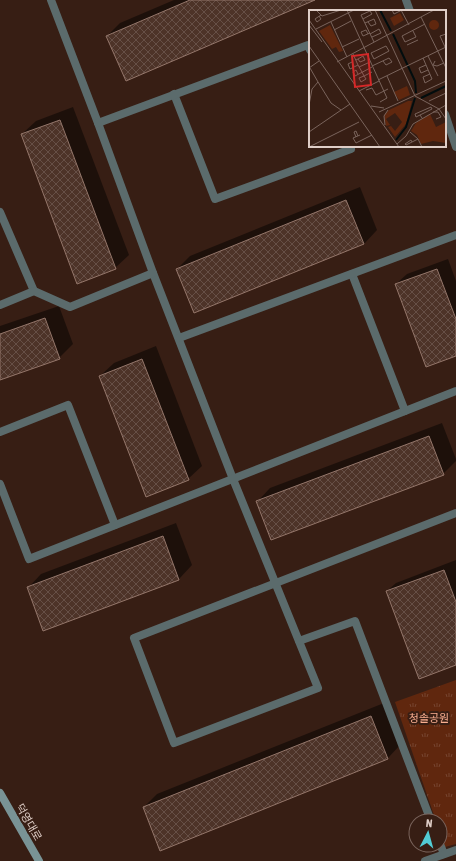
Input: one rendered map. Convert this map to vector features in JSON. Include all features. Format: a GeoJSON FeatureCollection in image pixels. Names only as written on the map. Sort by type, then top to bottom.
{"type":"FeatureCollection","features":[{"type":"Feature","properties":{"kind":"main road","name":"덕영대로"},"geometry":{"type":"LineString","coordinates":[[0,794],[39,861]]}},
{"type":"Feature","properties":{"kind":"street"},"geometry":{"type":"LineString","coordinates":[[51,0],[153,273],[233,479],[277,584],[318,688],[174,743],[134,638],[277,584],[456,513]]}},
{"type":"Feature","properties":{"kind":"street"},"geometry":{"type":"LineString","coordinates":[[406,0],[410,10]]}},
{"type":"Feature","properties":{"kind":"street"},"geometry":{"type":"LineString","coordinates":[[98,123],[308,45],[309,48]]}},
{"type":"Feature","properties":{"kind":"street"},"geometry":{"type":"LineString","coordinates":[[174,94],[214,199],[351,149],[350,147]]}},
{"type":"Feature","properties":{"kind":"street"},"geometry":{"type":"LineString","coordinates":[[446,117],[456,147]]}},
{"type":"Feature","properties":{"kind":"street"},"geometry":{"type":"LineString","coordinates":[[0,212],[34,291],[70,307],[153,273]]}},
{"type":"Feature","properties":{"kind":"street"},"geometry":{"type":"LineString","coordinates":[[179,338],[456,235]]}},
{"type":"Feature","properties":{"kind":"street"},"geometry":{"type":"LineString","coordinates":[[352,274],[405,411]]}},
{"type":"Feature","properties":{"kind":"street"},"geometry":{"type":"LineString","coordinates":[[0,305],[34,291]]}},
{"type":"Feature","properties":{"kind":"street"},"geometry":{"type":"LineString","coordinates":[[0,484],[29,559],[456,391]]}},
{"type":"Feature","properties":{"kind":"street"},"geometry":{"type":"LineString","coordinates":[[0,432],[68,405],[115,525]]}},
{"type":"Feature","properties":{"kind":"street"},"geometry":{"type":"LineString","coordinates":[[300,641],[354,620],[428,813]]}},
{"type":"Feature","properties":{"kind":"street"},"geometry":{"type":"LineString","coordinates":[[425,861],[456,850]]}},
{"type":"Feature","properties":{"kind":"green space","name":"청솔공원"},"geometry":{"type":"Polygon","coordinates":[[[456,680],[456,844],[448,846],[448,813],[433,813],[395,702],[456,680]]]}},
{"type":"Feature","properties":{"kind":"building"},"geometry":{"type":"Polygon","coordinates":[[[190,0],[315,0],[126,81],[106,36],[190,0]]]}},
{"type":"Feature","properties":{"kind":"building"},"geometry":{"type":"Polygon","coordinates":[[[60,120],[116,269],[77,284],[21,134],[60,120]]]}},
{"type":"Feature","properties":{"kind":"building"},"geometry":{"type":"Polygon","coordinates":[[[346,200],[364,244],[194,313],[176,269],[346,200]]]}},
{"type":"Feature","properties":{"kind":"building"},"geometry":{"type":"Polygon","coordinates":[[[437,269],[456,319],[456,356],[426,367],[395,284],[437,269]]]}},
{"type":"Feature","properties":{"kind":"building"},"geometry":{"type":"Polygon","coordinates":[[[45,318],[60,359],[0,380],[0,334],[45,318]]]}},
{"type":"Feature","properties":{"kind":"building"},"geometry":{"type":"Polygon","coordinates":[[[142,359],[189,480],[146,497],[99,376],[142,359]]]}},
{"type":"Feature","properties":{"kind":"building"},"geometry":{"type":"Polygon","coordinates":[[[429,436],[444,475],[271,540],[256,501],[429,436]]]}},
{"type":"Feature","properties":{"kind":"building"},"geometry":{"type":"Polygon","coordinates":[[[163,536],[179,580],[43,631],[27,587],[163,536]]]}},
{"type":"Feature","properties":{"kind":"building"},"geometry":{"type":"Polygon","coordinates":[[[444,570],[456,602],[456,665],[419,679],[386,591],[444,570]]]}},
{"type":"Feature","properties":{"kind":"building"},"geometry":{"type":"Polygon","coordinates":[[[371,716],[388,759],[160,851],[143,807],[371,716]]]}}]}
